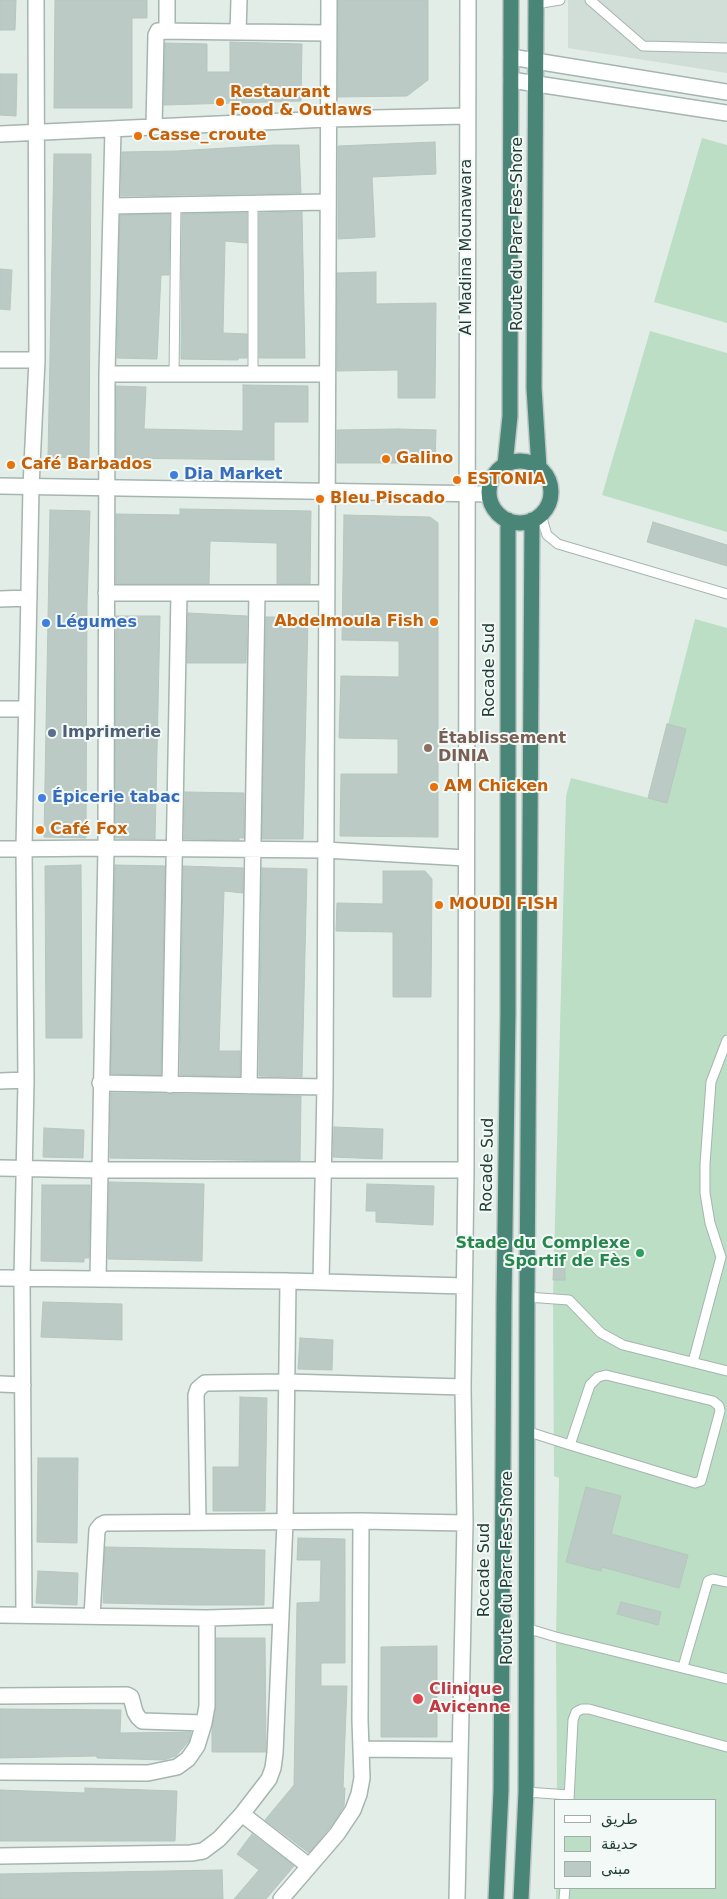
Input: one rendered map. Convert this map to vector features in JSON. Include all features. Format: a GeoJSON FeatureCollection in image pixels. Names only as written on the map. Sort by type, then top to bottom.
{"type":"FeatureCollection","features":[{"type":"Feature","properties":{"kind":"highway","name":"Route du Parc Fes-Shore"},"geometry":{"type":"LineString","coordinates":[[505,465],[510,397],[511,0]]}},
{"type":"Feature","properties":{"kind":"highway","name":"Route du Parc Fes-Shore"},"geometry":{"type":"LineString","coordinates":[[536,2],[534,388],[539,468]]}},
{"type":"Feature","properties":{"kind":"highway"},"geometry":{"type":"LineString","coordinates":[[516,461],[528,462],[539,468],[546,476],[550,486],[550,496],[547,506],[536,517],[520,523],[508,520],[495,510],[489,494],[492,477],[505,465],[516,461]]}},
{"type":"Feature","properties":{"kind":"highway"},"geometry":{"type":"LineString","coordinates":[[527,1297],[536,517]]}},
{"type":"Feature","properties":{"kind":"highway","name":"Rocade Sud"},"geometry":{"type":"LineString","coordinates":[[496,1899],[501,1781],[508,1012],[508,520]]}},
{"type":"Feature","properties":{"kind":"highway","name":"Route du Parc Fes-Shore"},"geometry":{"type":"LineString","coordinates":[[521,1899],[526,1792],[527,1297]]}},
{"type":"Feature","properties":{"kind":"street"},"geometry":{"type":"LineString","coordinates":[[24,1615],[22,1278],[26,1080],[24,848],[26,709],[37,360],[36,0]]}},
{"type":"Feature","properties":{"kind":"street"},"geometry":{"type":"LineString","coordinates":[[167,0],[167,31]]}},
{"type":"Feature","properties":{"kind":"street"},"geometry":{"type":"LineString","coordinates":[[238,32],[239,0]]}},
{"type":"Feature","properties":{"kind":"street"},"geometry":{"type":"LineString","coordinates":[[321,1282],[325,1087],[328,0]]}},
{"type":"Feature","properties":{"kind":"street","name":"Al Madina Mounawara"},"geometry":{"type":"LineString","coordinates":[[457,1899],[465,1523],[463,1387],[466,1170],[468,0]]}},
{"type":"Feature","properties":{"kind":"street"},"geometry":{"type":"LineString","coordinates":[[154,127],[156,35],[158,32],[328,33]]}},
{"type":"Feature","properties":{"kind":"street"},"geometry":{"type":"LineString","coordinates":[[511,57],[727,92]]}},
{"type":"Feature","properties":{"kind":"street"},"geometry":{"type":"LineString","coordinates":[[511,80],[727,113]]}},
{"type":"Feature","properties":{"kind":"street"},"geometry":{"type":"LineString","coordinates":[[0,134],[328,119],[467,116]]}},
{"type":"Feature","properties":{"kind":"street"},"geometry":{"type":"LineString","coordinates":[[98,1278],[100,1083],[106,848],[107,374],[113,129]]}},
{"type":"Feature","properties":{"kind":"street"},"geometry":{"type":"LineString","coordinates":[[111,206],[327,202]]}},
{"type":"Feature","properties":{"kind":"street"},"geometry":{"type":"LineString","coordinates":[[0,360],[37,360]]}},
{"type":"Feature","properties":{"kind":"street"},"geometry":{"type":"LineString","coordinates":[[107,374],[326,374]]}},
{"type":"Feature","properties":{"kind":"street"},"geometry":{"type":"LineString","coordinates":[[0,486],[489,494]]}},
{"type":"Feature","properties":{"kind":"street"},"geometry":{"type":"LineString","coordinates":[[106,593],[326,593]]}},
{"type":"Feature","properties":{"kind":"street"},"geometry":{"type":"LineString","coordinates":[[170,1085],[179,593]]}},
{"type":"Feature","properties":{"kind":"street"},"geometry":{"type":"LineString","coordinates":[[249,1086],[257,593]]}},
{"type":"Feature","properties":{"kind":"street"},"geometry":{"type":"LineString","coordinates":[[0,599],[30,598]]}},
{"type":"Feature","properties":{"kind":"street"},"geometry":{"type":"LineString","coordinates":[[0,709],[26,709]]}},
{"type":"Feature","properties":{"kind":"street"},"geometry":{"type":"LineString","coordinates":[[0,849],[325,850],[466,858]]}},
{"type":"Feature","properties":{"kind":"street"},"geometry":{"type":"LineString","coordinates":[[0,1080],[26,1080]]}},
{"type":"Feature","properties":{"kind":"street"},"geometry":{"type":"LineString","coordinates":[[100,1083],[325,1087]]}},
{"type":"Feature","properties":{"kind":"street"},"geometry":{"type":"LineString","coordinates":[[0,1168],[99,1170],[466,1170]]}},
{"type":"Feature","properties":{"kind":"street"},"geometry":{"type":"LineString","coordinates":[[0,1278],[288,1281],[464,1286]]}},
{"type":"Feature","properties":{"kind":"street"},"geometry":{"type":"LineString","coordinates":[[0,1856],[192,1853],[203,1851],[210,1847],[242,1814],[269,1779],[273,1768],[285,1522],[288,1281]]}},
{"type":"Feature","properties":{"kind":"street"},"geometry":{"type":"LineString","coordinates":[[198,1522],[196,1396],[198,1389],[205,1383],[287,1382],[463,1387]]}},
{"type":"Feature","properties":{"kind":"street"},"geometry":{"type":"LineString","coordinates":[[0,1384],[23,1385]]}},
{"type":"Feature","properties":{"kind":"street"},"geometry":{"type":"LineString","coordinates":[[280,1899],[337,1834],[353,1810],[359,1794],[362,1778],[360,1720],[361,1522]]}},
{"type":"Feature","properties":{"kind":"street"},"geometry":{"type":"LineString","coordinates":[[92,1616],[97,1530],[105,1523],[465,1523]]}},
{"type":"Feature","properties":{"kind":"street"},"geometry":{"type":"LineString","coordinates":[[0,1615],[207,1618],[281,1616]]}},
{"type":"Feature","properties":{"kind":"street"},"geometry":{"type":"LineString","coordinates":[[0,1772],[164,1771],[177,1767],[188,1759],[197,1746],[207,1706],[207,1618]]}},
{"type":"Feature","properties":{"kind":"street"},"geometry":{"type":"LineString","coordinates":[[0,1696],[127,1695],[131,1697],[135,1712],[142,1720],[204,1723]]}},
{"type":"Feature","properties":{"kind":"street"},"geometry":{"type":"LineString","coordinates":[[362,1749],[460,1750]]}},
{"type":"Feature","properties":{"kind":"street"},"geometry":{"type":"LineString","coordinates":[[242,1814],[309,1866]]}},
{"type":"Feature","properties":{"kind":"lane"},"geometry":{"type":"LineString","coordinates":[[536,2],[560,0]]}},
{"type":"Feature","properties":{"kind":"lane"},"geometry":{"type":"LineString","coordinates":[[590,0],[643,46],[727,48]]}},
{"type":"Feature","properties":{"kind":"lane"},"geometry":{"type":"LineString","coordinates":[[253,203],[253,374]]}},
{"type":"Feature","properties":{"kind":"lane"},"geometry":{"type":"LineString","coordinates":[[174,374],[176,205]]}},
{"type":"Feature","properties":{"kind":"lane"},"geometry":{"type":"LineString","coordinates":[[536,517],[547,535],[558,544],[727,594]]}},
{"type":"Feature","properties":{"kind":"lane"},"geometry":{"type":"LineString","coordinates":[[693,1362],[721,1257],[710,1223],[704,1164],[711,1082],[727,1040]]}},
{"type":"Feature","properties":{"kind":"lane"},"geometry":{"type":"LineString","coordinates":[[527,1297],[569,1300],[601,1333],[616,1342],[727,1371]]}},
{"type":"Feature","properties":{"kind":"lane"},"geometry":{"type":"LineString","coordinates":[[526,1431],[570,1445],[695,1483],[701,1481],[720,1411],[719,1406],[713,1401],[606,1375],[598,1376],[590,1385],[570,1445]]}},
{"type":"Feature","properties":{"kind":"lane"},"geometry":{"type":"LineString","coordinates":[[683,1667],[708,1581],[713,1579],[727,1582]]}},
{"type":"Feature","properties":{"kind":"lane"},"geometry":{"type":"LineString","coordinates":[[526,1628],[727,1678]]}},
{"type":"Feature","properties":{"kind":"lane"},"geometry":{"type":"LineString","coordinates":[[526,1792],[569,1798],[573,1720],[576,1712],[582,1709],[589,1709],[727,1747]]}},
{"type":"Feature","properties":{"kind":"shaded area"},"geometry":{"type":"Polygon","coordinates":[[[568,0],[727,0],[727,73],[568,48],[568,0]]]}},
{"type":"Feature","properties":{"kind":"green space"},"geometry":{"type":"Polygon","coordinates":[[[702,138],[727,145],[727,323],[654,302],[702,138]]]}},
{"type":"Feature","properties":{"kind":"green space"},"geometry":{"type":"Polygon","coordinates":[[[650,331],[727,353],[727,532],[602,495],[650,331]]]}},
{"type":"Feature","properties":{"kind":"green space","name":"Stade du Complexe Sportif de Fès"},"geometry":{"type":"Polygon","coordinates":[[[695,619],[727,628],[727,1899],[556,1899],[556,1889],[717,1889],[717,1799],[557,1799],[556,1637],[559,1478],[554,1476],[553,1298],[566,796],[571,778],[649,798],[695,619]]]}},
{"type":"Feature","properties":{"kind":"building"},"geometry":{"type":"Polygon","coordinates":[[[0,0],[16,0],[15,30],[0,30],[0,0]]]}},
{"type":"Feature","properties":{"kind":"building"},"geometry":{"type":"Polygon","coordinates":[[[55,0],[147,0],[147,18],[132,18],[132,108],[54,108],[55,0]]]}},
{"type":"Feature","properties":{"kind":"building"},"geometry":{"type":"Polygon","coordinates":[[[338,0],[428,0],[428,80],[407,96],[338,97],[338,0]]]}},
{"type":"Feature","properties":{"kind":"building"},"geometry":{"type":"Polygon","coordinates":[[[230,42],[302,44],[301,101],[164,105],[165,43],[207,44],[207,72],[230,72],[230,42]]]}},
{"type":"Feature","properties":{"kind":"building"},"geometry":{"type":"Polygon","coordinates":[[[0,74],[17,74],[16,116],[0,115],[0,74]]]}},
{"type":"Feature","properties":{"kind":"building"},"geometry":{"type":"Polygon","coordinates":[[[435,142],[436,174],[372,177],[375,237],[338,239],[338,146],[435,142]]]}},
{"type":"Feature","properties":{"kind":"building"},"geometry":{"type":"Polygon","coordinates":[[[299,145],[301,193],[121,196],[122,152],[177,151],[299,145]]]}},
{"type":"Feature","properties":{"kind":"building"},"geometry":{"type":"Polygon","coordinates":[[[54,154],[91,154],[89,458],[48,457],[54,154]]]}},
{"type":"Feature","properties":{"kind":"building"},"geometry":{"type":"Polygon","coordinates":[[[302,212],[305,358],[259,358],[259,213],[302,212]]]}},
{"type":"Feature","properties":{"kind":"building"},"geometry":{"type":"Polygon","coordinates":[[[247,213],[247,243],[225,241],[223,333],[247,334],[247,358],[238,358],[238,360],[181,359],[182,214],[247,213]]]}},
{"type":"Feature","properties":{"kind":"building"},"geometry":{"type":"Polygon","coordinates":[[[170,214],[169,275],[161,275],[157,359],[117,358],[120,215],[170,214]]]}},
{"type":"Feature","properties":{"kind":"building"},"geometry":{"type":"Polygon","coordinates":[[[0,269],[12,270],[10,310],[0,309],[0,269]]]}},
{"type":"Feature","properties":{"kind":"building"},"geometry":{"type":"Polygon","coordinates":[[[376,272],[376,304],[436,303],[435,398],[398,398],[398,370],[337,371],[337,273],[376,272]]]}},
{"type":"Feature","properties":{"kind":"building"},"geometry":{"type":"Polygon","coordinates":[[[243,385],[308,386],[308,422],[274,422],[274,460],[116,458],[116,386],[146,387],[144,429],[243,431],[243,385]]]}},
{"type":"Feature","properties":{"kind":"building"},"geometry":{"type":"Polygon","coordinates":[[[337,430],[436,430],[435,463],[337,463],[337,430]]]}},
{"type":"Feature","properties":{"kind":"building"},"geometry":{"type":"Polygon","coordinates":[[[180,509],[311,511],[310,584],[277,584],[277,543],[210,541],[209,584],[116,584],[116,514],[180,515],[180,509]]]}},
{"type":"Feature","properties":{"kind":"building"},"geometry":{"type":"Polygon","coordinates":[[[50,510],[90,511],[87,604],[86,838],[44,837],[50,510]]]}},
{"type":"Feature","properties":{"kind":"building"},"geometry":{"type":"Polygon","coordinates":[[[344,515],[430,517],[438,523],[438,837],[340,836],[341,774],[398,774],[398,739],[339,738],[341,676],[399,677],[399,641],[342,640],[344,515]]]}},
{"type":"Feature","properties":{"kind":"building"},"geometry":{"type":"Polygon","coordinates":[[[653,522],[727,545],[727,566],[647,542],[653,522]]]}},
{"type":"Feature","properties":{"kind":"building"},"geometry":{"type":"Polygon","coordinates":[[[188,613],[247,616],[246,663],[187,663],[188,613]]]}},
{"type":"Feature","properties":{"kind":"building"},"geometry":{"type":"Polygon","coordinates":[[[116,616],[160,616],[155,839],[115,838],[116,616]]]}},
{"type":"Feature","properties":{"kind":"building"},"geometry":{"type":"Polygon","coordinates":[[[266,617],[308,617],[303,839],[262,839],[266,617]]]}},
{"type":"Feature","properties":{"kind":"building"},"geometry":{"type":"Polygon","coordinates":[[[667,724],[686,729],[667,803],[648,798],[667,724]]]}},
{"type":"Feature","properties":{"kind":"building"},"geometry":{"type":"Polygon","coordinates":[[[185,792],[244,793],[244,838],[239,838],[239,840],[184,839],[185,792]]]}},
{"type":"Feature","properties":{"kind":"building"},"geometry":{"type":"Polygon","coordinates":[[[81,865],[82,1038],[46,1038],[45,866],[81,865]]]}},
{"type":"Feature","properties":{"kind":"building"},"geometry":{"type":"Polygon","coordinates":[[[115,865],[165,866],[161,1075],[111,1074],[115,865]]]}},
{"type":"Feature","properties":{"kind":"building"},"geometry":{"type":"Polygon","coordinates":[[[183,866],[243,868],[243,893],[224,891],[219,1051],[240,1051],[240,1076],[180,1075],[183,866]]]}},
{"type":"Feature","properties":{"kind":"building"},"geometry":{"type":"Polygon","coordinates":[[[262,868],[307,869],[302,1077],[259,1076],[262,868]]]}},
{"type":"Feature","properties":{"kind":"building"},"geometry":{"type":"Polygon","coordinates":[[[383,871],[425,871],[432,879],[431,997],[393,997],[393,932],[336,931],[337,903],[383,904],[383,871]]]}},
{"type":"Feature","properties":{"kind":"building"},"geometry":{"type":"Polygon","coordinates":[[[111,1093],[301,1096],[300,1161],[110,1158],[111,1093]]]}},
{"type":"Feature","properties":{"kind":"building"},"geometry":{"type":"Polygon","coordinates":[[[334,1127],[383,1129],[382,1159],[333,1157],[334,1127]]]}},
{"type":"Feature","properties":{"kind":"building"},"geometry":{"type":"Polygon","coordinates":[[[44,1128],[84,1130],[83,1158],[43,1157],[44,1128]]]}},
{"type":"Feature","properties":{"kind":"building"},"geometry":{"type":"Polygon","coordinates":[[[109,1182],[204,1184],[202,1261],[108,1259],[109,1182]]]}},
{"type":"Feature","properties":{"kind":"building"},"geometry":{"type":"Polygon","coordinates":[[[367,1184],[434,1186],[433,1225],[376,1222],[376,1211],[366,1211],[367,1184]]]}},
{"type":"Feature","properties":{"kind":"building"},"geometry":{"type":"Polygon","coordinates":[[[42,1185],[90,1185],[89,1258],[84,1258],[84,1262],[41,1261],[42,1185]]]}},
{"type":"Feature","properties":{"kind":"building"},"geometry":{"type":"Polygon","coordinates":[[[554,1260],[565,1260],[565,1280],[553,1280],[554,1260]]]}},
{"type":"Feature","properties":{"kind":"building"},"geometry":{"type":"Polygon","coordinates":[[[43,1302],[122,1304],[122,1340],[41,1337],[43,1302]]]}},
{"type":"Feature","properties":{"kind":"building"},"geometry":{"type":"Polygon","coordinates":[[[300,1338],[333,1340],[332,1370],[298,1369],[300,1338]]]}},
{"type":"Feature","properties":{"kind":"building"},"geometry":{"type":"Polygon","coordinates":[[[240,1397],[267,1398],[265,1511],[213,1511],[213,1467],[239,1467],[240,1397]]]}},
{"type":"Feature","properties":{"kind":"building"},"geometry":{"type":"Polygon","coordinates":[[[38,1458],[78,1458],[77,1543],[37,1542],[38,1458]]]}},
{"type":"Feature","properties":{"kind":"building"},"geometry":{"type":"Polygon","coordinates":[[[586,1487],[621,1496],[611,1534],[688,1555],[679,1588],[602,1567],[601,1571],[566,1562],[586,1487]]]}},
{"type":"Feature","properties":{"kind":"building"},"geometry":{"type":"Polygon","coordinates":[[[298,1538],[345,1539],[345,1663],[321,1663],[321,1686],[347,1686],[344,1806],[332,1825],[309,1853],[265,1820],[294,1785],[297,1603],[320,1602],[321,1560],[297,1560],[298,1538]]]}},
{"type":"Feature","properties":{"kind":"building"},"geometry":{"type":"Polygon","coordinates":[[[105,1547],[265,1550],[264,1605],[103,1603],[105,1547]]]}},
{"type":"Feature","properties":{"kind":"building"},"geometry":{"type":"Polygon","coordinates":[[[38,1571],[78,1573],[77,1605],[36,1603],[38,1571]]]}},
{"type":"Feature","properties":{"kind":"building"},"geometry":{"type":"Polygon","coordinates":[[[621,1602],[661,1612],[658,1625],[617,1614],[621,1602]]]}},
{"type":"Feature","properties":{"kind":"building"},"geometry":{"type":"Polygon","coordinates":[[[216,1638],[265,1638],[266,1752],[212,1752],[212,1728],[216,1706],[216,1638]]]}},
{"type":"Feature","properties":{"kind":"building"},"geometry":{"type":"Polygon","coordinates":[[[437,1646],[437,1737],[381,1737],[381,1647],[437,1646]]]}},
{"type":"Feature","properties":{"kind":"building"},"geometry":{"type":"Polygon","coordinates":[[[0,1709],[121,1710],[120,1733],[191,1732],[189,1741],[176,1756],[164,1760],[97,1758],[97,1756],[0,1758],[0,1709]]]}},
{"type":"Feature","properties":{"kind":"building"},"geometry":{"type":"Polygon","coordinates":[[[85,1788],[177,1791],[175,1841],[0,1841],[0,1790],[85,1793],[85,1788]]]}},
{"type":"Feature","properties":{"kind":"building"},"geometry":{"type":"Polygon","coordinates":[[[252,1834],[294,1866],[266,1899],[234,1899],[259,1870],[237,1854],[252,1834]]]}},
{"type":"Feature","properties":{"kind":"building"},"geometry":{"type":"Polygon","coordinates":[[[222,1870],[223,1899],[0,1899],[0,1874],[222,1870]]]}},
{"type":"Feature","properties":{"kind":"place","name":"Restaurant Food & Outlaws"},"geometry":{"type":"Point","coordinates":[220,102]}},
{"type":"Feature","properties":{"kind":"place","name":"Casse_croute"},"geometry":{"type":"Point","coordinates":[138,136]}},
{"type":"Feature","properties":{"kind":"place","name":"Galino"},"geometry":{"type":"Point","coordinates":[386,459]}},
{"type":"Feature","properties":{"kind":"place","name":"Café Barbados"},"geometry":{"type":"Point","coordinates":[11,465]}},
{"type":"Feature","properties":{"kind":"place","name":"Dia Market"},"geometry":{"type":"Point","coordinates":[174,475]}},
{"type":"Feature","properties":{"kind":"place","name":"ESTONIA"},"geometry":{"type":"Point","coordinates":[457,480]}},
{"type":"Feature","properties":{"kind":"place","name":"Bleu Piscado"},"geometry":{"type":"Point","coordinates":[320,499]}},
{"type":"Feature","properties":{"kind":"place","name":"Abdelmoula Fish"},"geometry":{"type":"Point","coordinates":[434,622]}},
{"type":"Feature","properties":{"kind":"place","name":"Légumes"},"geometry":{"type":"Point","coordinates":[46,623]}},
{"type":"Feature","properties":{"kind":"place","name":"Imprimerie"},"geometry":{"type":"Point","coordinates":[52,733]}},
{"type":"Feature","properties":{"kind":"place","name":"Établissement DINIA"},"geometry":{"type":"Point","coordinates":[428,748]}},
{"type":"Feature","properties":{"kind":"place","name":"AM Chicken"},"geometry":{"type":"Point","coordinates":[434,787]}},
{"type":"Feature","properties":{"kind":"place","name":"Épicerie tabac"},"geometry":{"type":"Point","coordinates":[42,798]}},
{"type":"Feature","properties":{"kind":"place","name":"Café Fox"},"geometry":{"type":"Point","coordinates":[40,830]}},
{"type":"Feature","properties":{"kind":"place","name":"MOUDI FISH"},"geometry":{"type":"Point","coordinates":[439,905]}},
{"type":"Feature","properties":{"kind":"place","name":"Stade du Complexe Sportif de Fès"},"geometry":{"type":"Point","coordinates":[640,1253]}},
{"type":"Feature","properties":{"kind":"place","name":"Clinique Avicenne"},"geometry":{"type":"Point","coordinates":[418,1699]}}]}
